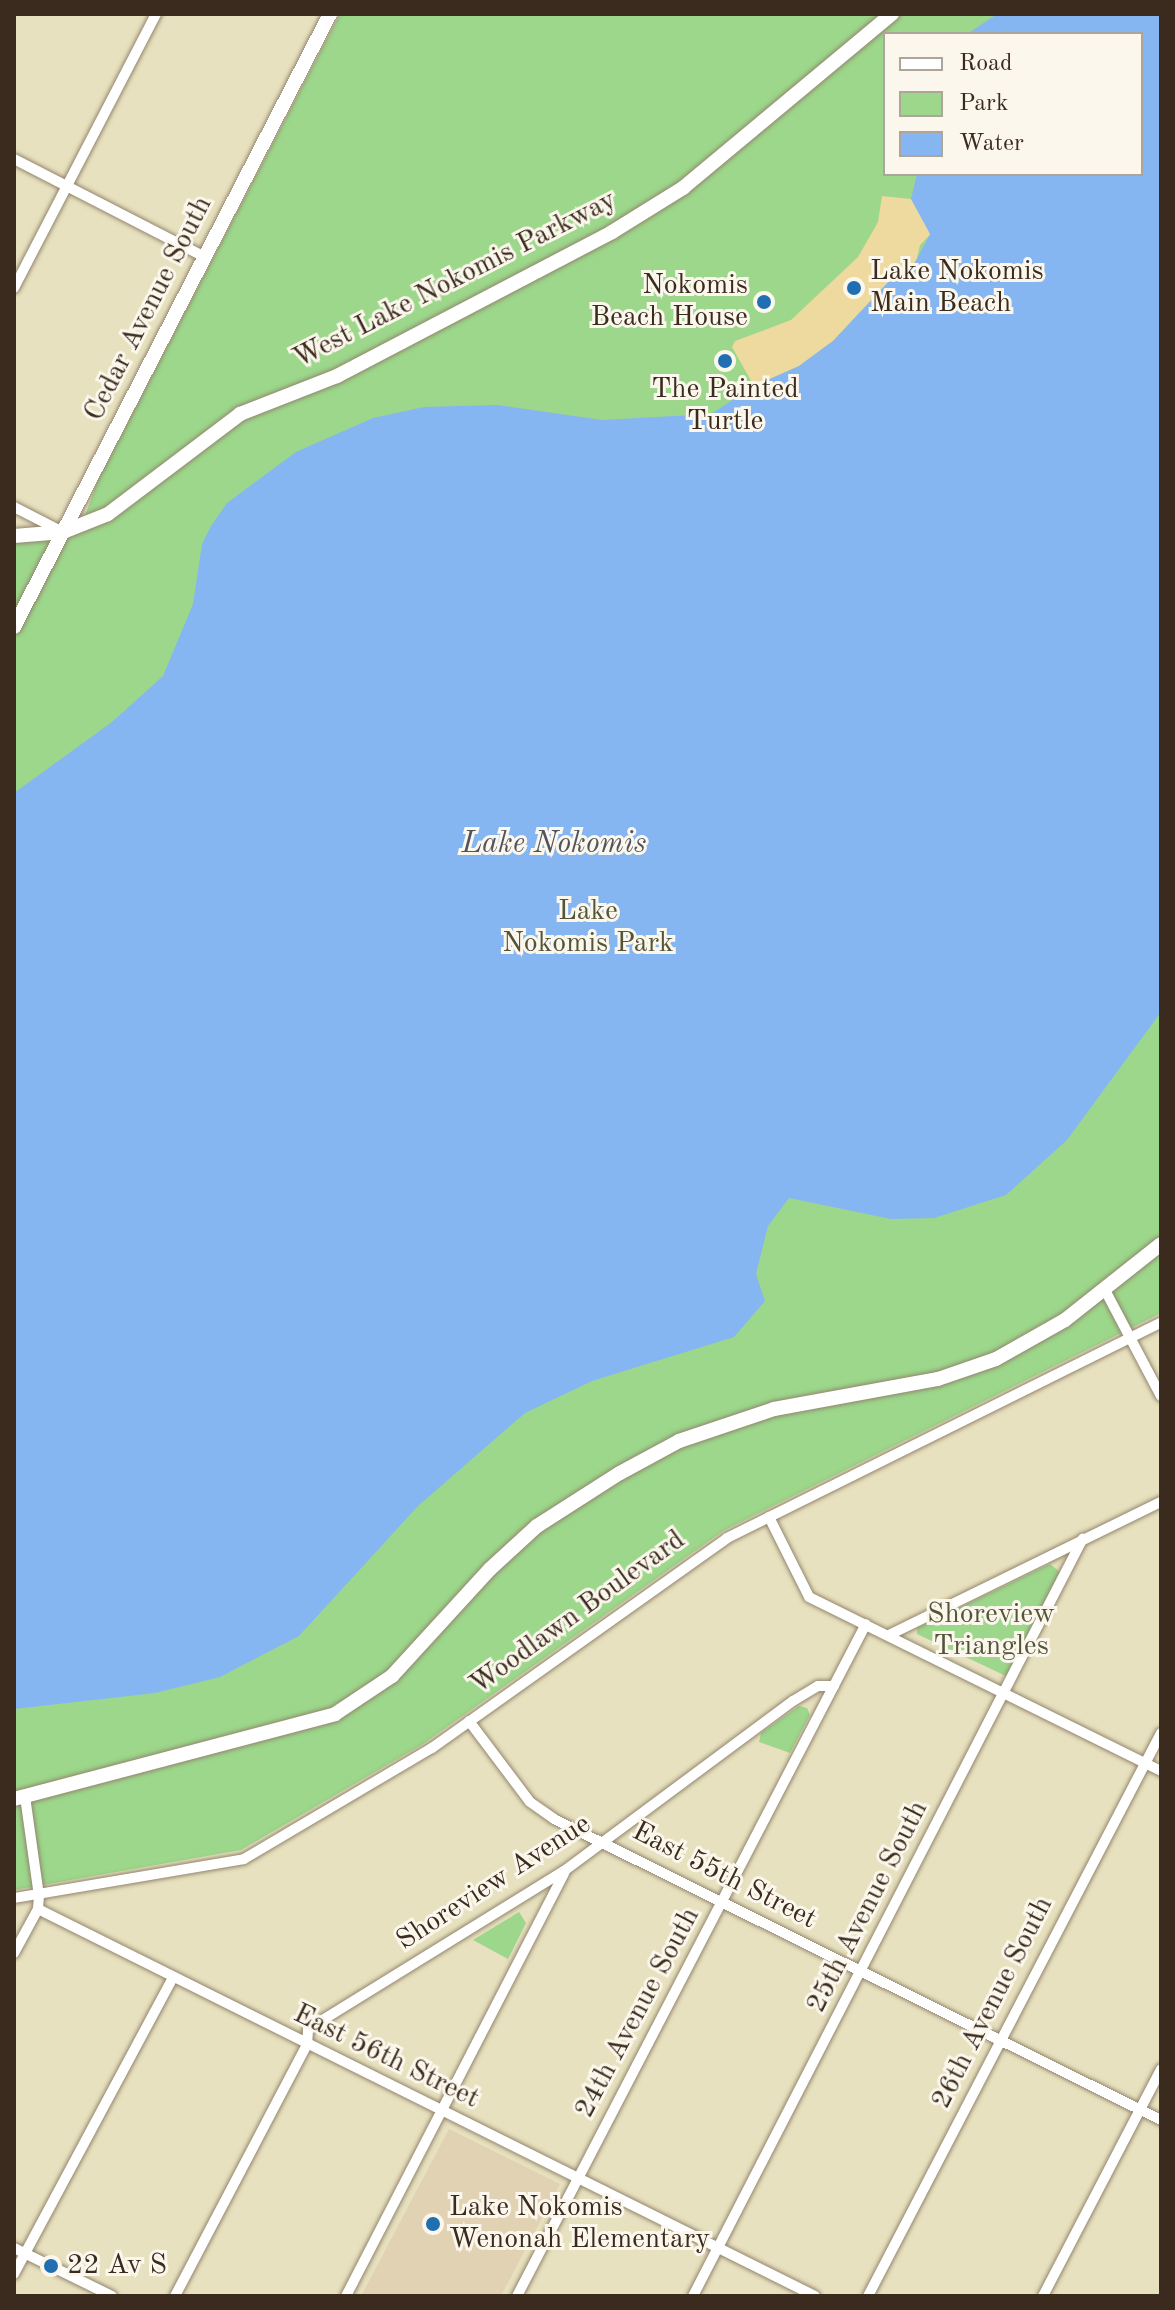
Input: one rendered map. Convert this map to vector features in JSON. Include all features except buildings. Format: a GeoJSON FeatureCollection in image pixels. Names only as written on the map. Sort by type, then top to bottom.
{"type":"FeatureCollection","features":[{"type":"Feature","properties":{"kind":"street"},"geometry":{"type":"LineString","coordinates":[[14,288],[156,14]]}},
{"type":"Feature","properties":{"kind":"street","name":"Cedar Avenue South"},"geometry":{"type":"LineString","coordinates":[[14,627],[330,14]]}},
{"type":"Feature","properties":{"kind":"street","name":"West Lake Nokomis Parkway"},"geometry":{"type":"LineString","coordinates":[[14,536],[63,532],[123,504],[240,414],[396,346],[677,193],[892,14]]}},
{"type":"Feature","properties":{"kind":"street"},"geometry":{"type":"LineString","coordinates":[[14,159],[205,257]]}},
{"type":"Feature","properties":{"kind":"street"},"geometry":{"type":"LineString","coordinates":[[14,507],[63,532]]}},
{"type":"Feature","properties":{"kind":"street"},"geometry":{"type":"LineString","coordinates":[[14,1953],[38,1909],[39,1896],[20,1798],[335,1714],[392,1676],[490,1569],[537,1526],[620,1473],[679,1441],[774,1409],[938,1379],[996,1359],[1065,1320],[1161,1244]]}},
{"type":"Feature","properties":{"kind":"street"},"geometry":{"type":"LineString","coordinates":[[1105,1290],[1161,1396]]}},
{"type":"Feature","properties":{"kind":"street","name":"Woodlawn Boulevard"},"geometry":{"type":"LineString","coordinates":[[14,1898],[244,1859],[469,1721],[688,1563],[769,1517],[1161,1323]]}},
{"type":"Feature","properties":{"kind":"street"},"geometry":{"type":"LineString","coordinates":[[889,1635],[1161,1502]]}},
{"type":"Feature","properties":{"kind":"street"},"geometry":{"type":"LineString","coordinates":[[769,1517],[809,1597],[1161,1771]]}},
{"type":"Feature","properties":{"kind":"street","name":"25th Avenue South"},"geometry":{"type":"LineString","coordinates":[[693,2296],[1083,1538]]}},
{"type":"Feature","properties":{"kind":"street","name":"24th Avenue South"},"geometry":{"type":"LineString","coordinates":[[517,2296],[866,1624]]}},
{"type":"Feature","properties":{"kind":"street","name":"Shoreview Avenue"},"geometry":{"type":"LineString","coordinates":[[175,2296],[307,2045],[312,2025],[564,1871],[793,1701],[818,1686],[834,1686]]}},
{"type":"Feature","properties":{"kind":"street","name":"East 55th Street"},"geometry":{"type":"LineString","coordinates":[[469,1721],[530,1802],[603,1842],[1161,2120]]}},
{"type":"Feature","properties":{"kind":"street","name":"26th Avenue South"},"geometry":{"type":"LineString","coordinates":[[868,2296],[1161,1733]]}},
{"type":"Feature","properties":{"kind":"street"},"geometry":{"type":"LineString","coordinates":[[346,2296],[564,1871]]}},
{"type":"Feature","properties":{"kind":"street","name":"East 56th Street"},"geometry":{"type":"LineString","coordinates":[[38,1909],[815,2296]]}},
{"type":"Feature","properties":{"kind":"street"},"geometry":{"type":"LineString","coordinates":[[14,2274],[173,1977]]}},
{"type":"Feature","properties":{"kind":"street"},"geometry":{"type":"LineString","coordinates":[[1043,2296],[1161,2069]]}},
{"type":"Feature","properties":{"kind":"street"},"geometry":{"type":"LineString","coordinates":[[14,2248],[112,2296]]}},
{"type":"Feature","properties":{"kind":"shaded area"},"geometry":{"type":"Polygon","coordinates":[[[449,2129],[560,2184],[501,2296],[361,2296],[449,2129]]]}},
{"type":"Feature","properties":{"kind":"green space","name":"Lake Nokomis"},"geometry":{"type":"Polygon","coordinates":[[[340,14],[1161,14],[1161,1313],[723,1531],[423,1744],[241,1850],[14,1890],[14,542],[79,532],[98,480],[340,14]]]}},
{"type":"Feature","properties":{"kind":"green space","name":"Shoreview Triangles"},"geometry":{"type":"Polygon","coordinates":[[[1050,1564],[1060,1572],[1006,1676],[917,1634],[917,1628],[1050,1564]]]}},
{"type":"Feature","properties":{"kind":"green space"},"geometry":{"type":"Polygon","coordinates":[[[799,1706],[807,1708],[810,1715],[790,1753],[759,1742],[761,1733],[799,1706]]]}},
{"type":"Feature","properties":{"kind":"green space"},"geometry":{"type":"Polygon","coordinates":[[[519,1912],[526,1923],[508,1959],[473,1940],[519,1912]]]}},
{"type":"Feature","properties":{"kind":"sand","name":"Lake Nokomis Main Beach"},"geometry":{"type":"Polygon","coordinates":[[[882,196],[911,199],[931,234],[920,245],[916,263],[906,279],[893,277],[833,341],[799,366],[754,386],[732,347],[735,341],[791,320],[858,257],[878,222],[882,196]]]}},
{"type":"Feature","properties":{"kind":"water","name":"Lake Nokomis"},"geometry":{"type":"Polygon","coordinates":[[[997,14],[1161,14],[1161,1012],[1067,1140],[1006,1195],[934,1218],[891,1219],[789,1198],[768,1226],[756,1274],[765,1301],[734,1337],[592,1381],[525,1413],[418,1506],[299,1636],[220,1677],[155,1693],[14,1709],[14,793],[112,722],[163,676],[193,604],[202,544],[211,526],[227,503],[296,452],[373,418],[424,407],[497,405],[602,420],[711,414],[754,386],[799,366],[833,341],[893,277],[906,279],[930,234],[911,199],[917,176],[1143,176],[1143,32],[970,32],[997,14]]]}},
{"type":"Feature","properties":{"kind":"place","name":"Lake Nokomis Main Beach"},"geometry":{"type":"Point","coordinates":[854,288]}},
{"type":"Feature","properties":{"kind":"place","name":"Nokomis Beach House"},"geometry":{"type":"Point","coordinates":[764,302]}},
{"type":"Feature","properties":{"kind":"place","name":"The Painted Turtle"},"geometry":{"type":"Point","coordinates":[725,361]}},
{"type":"Feature","properties":{"kind":"place","name":"Lake Nokomis Wenonah Elementary"},"geometry":{"type":"Point","coordinates":[433,2224]}},
{"type":"Feature","properties":{"kind":"place","name":"22 Av S"},"geometry":{"type":"Point","coordinates":[51,2266]}},
{"type":"Feature","properties":{"kind":"park label","name":"Lake Nokomis Park"},"geometry":{"type":"Point","coordinates":[588,928]}}]}
